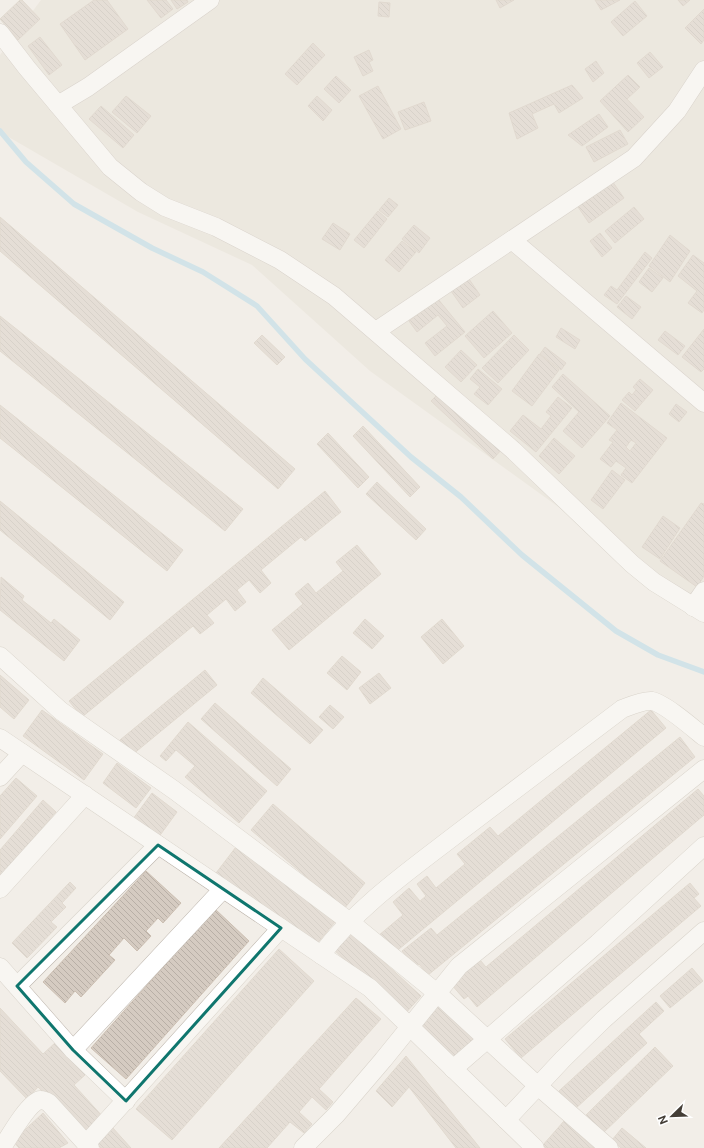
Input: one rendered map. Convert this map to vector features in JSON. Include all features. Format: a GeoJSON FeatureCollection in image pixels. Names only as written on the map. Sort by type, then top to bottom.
{"type":"FeatureCollection","features":[{"type":"Feature","properties":{"kind":"street"},"geometry":{"type":"LineString","coordinates":[[58,105],[88,87],[210,0]]}},
{"type":"Feature","properties":{"kind":"street"},"geometry":{"type":"LineString","coordinates":[[0,33],[110,167],[141,192],[165,207],[216,228],[280,260],[334,296],[513,450],[632,564],[654,582],[699,610],[704,591]]}},
{"type":"Feature","properties":{"kind":"street"},"geometry":{"type":"LineString","coordinates":[[376,331],[634,158],[677,111],[704,70]]}},
{"type":"Feature","properties":{"kind":"street"},"geometry":{"type":"LineString","coordinates":[[512,240],[704,403]]}},
{"type":"Feature","properties":{"kind":"street"},"geometry":{"type":"LineString","coordinates":[[0,656],[61,711],[174,790],[350,922],[437,993],[538,1086],[609,1148]]}},
{"type":"Feature","properties":{"kind":"street"},"geometry":{"type":"LineString","coordinates":[[321,955],[336,934],[425,858],[622,709],[636,704],[652,701],[663,706],[704,737]]}},
{"type":"Feature","properties":{"kind":"street"},"geometry":{"type":"LineString","coordinates":[[0,738],[370,988],[535,1148]]}},
{"type":"Feature","properties":{"kind":"street"},"geometry":{"type":"LineString","coordinates":[[0,777],[22,753]]}},
{"type":"Feature","properties":{"kind":"street"},"geometry":{"type":"LineString","coordinates":[[308,1146],[410,1028],[459,966],[704,769]]}},
{"type":"Feature","properties":{"kind":"street"},"geometry":{"type":"LineString","coordinates":[[0,889],[85,795]]}},
{"type":"Feature","properties":{"kind":"street"},"geometry":{"type":"LineString","coordinates":[[17,986],[158,845]]}},
{"type":"Feature","properties":{"kind":"street"},"geometry":{"type":"LineString","coordinates":[[453,1069],[598,943],[704,846]]}},
{"type":"Feature","properties":{"kind":"street"},"geometry":{"type":"LineString","coordinates":[[74,1050],[223,889]]}},
{"type":"Feature","properties":{"kind":"street"},"geometry":{"type":"LineString","coordinates":[[2,1148],[28,1109],[38,1101],[43,1100],[49,1103],[88,1146],[126,1100],[281,928]]}},
{"type":"Feature","properties":{"kind":"street"},"geometry":{"type":"LineString","coordinates":[[506,1120],[604,1019],[704,931]]}},
{"type":"Feature","properties":{"kind":"street"},"geometry":{"type":"LineString","coordinates":[[0,967],[74,1050],[126,1100]]}},
{"type":"Feature","properties":{"kind":"highlighted area"},"geometry":{"type":"Polygon","coordinates":[[[158,845],[281,928],[126,1101],[73,1050],[17,986],[158,845]]]}},
{"type":"Feature","properties":{"kind":"shaded area"},"geometry":{"type":"Polygon","coordinates":[[[41,0],[704,0],[704,612],[370,371],[252,265],[138,212],[0,132],[0,55],[41,0]]]}},
{"type":"Feature","properties":{"kind":"building"},"geometry":{"type":"Polygon","coordinates":[[[20,0],[22,0],[40,19],[18,40],[0,19],[20,0]]]}},
{"type":"Feature","properties":{"kind":"building"},"geometry":{"type":"Polygon","coordinates":[[[94,0],[107,0],[128,29],[85,60],[60,24],[94,0]]]}},
{"type":"Feature","properties":{"kind":"building"},"geometry":{"type":"Polygon","coordinates":[[[147,0],[166,0],[173,9],[161,18],[147,0]]]}},
{"type":"Feature","properties":{"kind":"building"},"geometry":{"type":"Polygon","coordinates":[[[171,0],[187,0],[188,2],[177,9],[171,0]]]}},
{"type":"Feature","properties":{"kind":"building"},"geometry":{"type":"Polygon","coordinates":[[[496,0],[514,0],[500,8],[496,0]]]}},
{"type":"Feature","properties":{"kind":"building"},"geometry":{"type":"Polygon","coordinates":[[[595,0],[620,0],[601,10],[595,0]]]}},
{"type":"Feature","properties":{"kind":"building"},"geometry":{"type":"Polygon","coordinates":[[[678,0],[690,0],[683,6],[678,0]]]}},
{"type":"Feature","properties":{"kind":"building"},"geometry":{"type":"Polygon","coordinates":[[[635,1],[647,16],[623,36],[611,22],[635,1]]]}},
{"type":"Feature","properties":{"kind":"building"},"geometry":{"type":"Polygon","coordinates":[[[379,2],[390,3],[389,17],[378,16],[379,2]]]}},
{"type":"Feature","properties":{"kind":"building"},"geometry":{"type":"Polygon","coordinates":[[[704,9],[704,40],[701,44],[685,28],[704,9]]]}},
{"type":"Feature","properties":{"kind":"building"},"geometry":{"type":"Polygon","coordinates":[[[40,37],[62,65],[49,75],[28,46],[40,37]]]}},
{"type":"Feature","properties":{"kind":"building"},"geometry":{"type":"Polygon","coordinates":[[[313,43],[325,55],[297,85],[285,74],[313,43]]]}},
{"type":"Feature","properties":{"kind":"building"},"geometry":{"type":"Polygon","coordinates":[[[369,50],[373,60],[369,62],[373,71],[363,76],[354,57],[369,50]]]}},
{"type":"Feature","properties":{"kind":"building"},"geometry":{"type":"Polygon","coordinates":[[[650,52],[663,67],[649,78],[637,63],[650,52]]]}},
{"type":"Feature","properties":{"kind":"building"},"geometry":{"type":"Polygon","coordinates":[[[596,61],[604,73],[593,82],[585,69],[596,61]]]}},
{"type":"Feature","properties":{"kind":"building"},"geometry":{"type":"Polygon","coordinates":[[[628,75],[640,87],[627,99],[644,117],[628,132],[600,101],[628,75]]]}},
{"type":"Feature","properties":{"kind":"building"},"geometry":{"type":"Polygon","coordinates":[[[336,76],[351,90],[339,103],[324,89],[336,76]]]}},
{"type":"Feature","properties":{"kind":"building"},"geometry":{"type":"Polygon","coordinates":[[[572,85],[583,98],[559,113],[554,104],[532,114],[538,128],[517,139],[509,113],[572,85]]]}},
{"type":"Feature","properties":{"kind":"building"},"geometry":{"type":"Polygon","coordinates":[[[378,86],[401,129],[383,139],[359,96],[378,86]]]}},
{"type":"Feature","properties":{"kind":"building"},"geometry":{"type":"Polygon","coordinates":[[[126,96],[151,116],[137,133],[112,112],[126,96]]]}},
{"type":"Feature","properties":{"kind":"building"},"geometry":{"type":"Polygon","coordinates":[[[317,96],[332,110],[323,121],[308,106],[317,96]]]}},
{"type":"Feature","properties":{"kind":"building"},"geometry":{"type":"Polygon","coordinates":[[[424,102],[431,121],[405,130],[398,112],[424,102]]]}},
{"type":"Feature","properties":{"kind":"building"},"geometry":{"type":"Polygon","coordinates":[[[101,106],[134,135],[123,148],[89,119],[101,106]]]}},
{"type":"Feature","properties":{"kind":"building"},"geometry":{"type":"Polygon","coordinates":[[[599,114],[608,127],[582,146],[568,135],[599,114]]]}},
{"type":"Feature","properties":{"kind":"building"},"geometry":{"type":"Polygon","coordinates":[[[620,130],[628,144],[594,162],[586,147],[620,130]]]}},
{"type":"Feature","properties":{"kind":"building"},"geometry":{"type":"Polygon","coordinates":[[[610,178],[624,198],[589,223],[576,204],[610,178]]]}},
{"type":"Feature","properties":{"kind":"building"},"geometry":{"type":"Polygon","coordinates":[[[389,198],[398,205],[388,217],[379,210],[389,198]]]}},
{"type":"Feature","properties":{"kind":"building"},"geometry":{"type":"Polygon","coordinates":[[[634,207],[644,219],[615,243],[605,231],[634,207]]]}},
{"type":"Feature","properties":{"kind":"building"},"geometry":{"type":"Polygon","coordinates":[[[378,211],[387,219],[364,248],[354,240],[378,211]]]}},
{"type":"Feature","properties":{"kind":"building"},"geometry":{"type":"Polygon","coordinates":[[[0,217],[295,469],[278,489],[0,251],[0,217]]]}},
{"type":"Feature","properties":{"kind":"building"},"geometry":{"type":"Polygon","coordinates":[[[333,223],[350,234],[340,250],[322,239],[333,223]]]}},
{"type":"Feature","properties":{"kind":"building"},"geometry":{"type":"Polygon","coordinates":[[[414,225],[430,238],[419,253],[402,239],[414,225]]]}},
{"type":"Feature","properties":{"kind":"building"},"geometry":{"type":"Polygon","coordinates":[[[600,233],[612,248],[602,257],[590,241],[600,233]]]}},
{"type":"Feature","properties":{"kind":"building"},"geometry":{"type":"Polygon","coordinates":[[[670,235],[690,251],[670,282],[649,266],[670,235]]]}},
{"type":"Feature","properties":{"kind":"building"},"geometry":{"type":"Polygon","coordinates":[[[402,241],[416,252],[399,272],[385,260],[402,241]]]}},
{"type":"Feature","properties":{"kind":"building"},"geometry":{"type":"Polygon","coordinates":[[[645,252],[652,258],[617,304],[604,295],[611,286],[617,290],[645,252]]]}},
{"type":"Feature","properties":{"kind":"building"},"geometry":{"type":"Polygon","coordinates":[[[693,255],[704,263],[704,310],[702,313],[688,303],[697,291],[678,276],[693,255]]]}},
{"type":"Feature","properties":{"kind":"building"},"geometry":{"type":"Polygon","coordinates":[[[649,268],[663,278],[652,292],[639,282],[649,268]]]}},
{"type":"Feature","properties":{"kind":"building"},"geometry":{"type":"Polygon","coordinates":[[[469,279],[480,295],[463,308],[451,291],[469,279]]]}},
{"type":"Feature","properties":{"kind":"building"},"geometry":{"type":"Polygon","coordinates":[[[626,296],[641,307],[632,319],[617,307],[626,296]]]}},
{"type":"Feature","properties":{"kind":"building"},"geometry":{"type":"Polygon","coordinates":[[[438,299],[465,332],[435,356],[425,343],[447,326],[438,315],[417,332],[409,321],[438,299]]]}},
{"type":"Feature","properties":{"kind":"building"},"geometry":{"type":"Polygon","coordinates":[[[493,311],[512,333],[484,358],[465,336],[493,311]]]}},
{"type":"Feature","properties":{"kind":"building"},"geometry":{"type":"Polygon","coordinates":[[[0,316],[243,509],[225,531],[0,351],[0,316]]]}},
{"type":"Feature","properties":{"kind":"building"},"geometry":{"type":"Polygon","coordinates":[[[561,328],[580,340],[575,349],[556,337],[561,328]]]}},
{"type":"Feature","properties":{"kind":"building"},"geometry":{"type":"Polygon","coordinates":[[[704,329],[704,369],[701,372],[682,357],[704,329]]]}},
{"type":"Feature","properties":{"kind":"building"},"geometry":{"type":"Polygon","coordinates":[[[665,331],[685,346],[678,355],[658,340],[665,331]]]}},
{"type":"Feature","properties":{"kind":"building"},"geometry":{"type":"Polygon","coordinates":[[[262,335],[285,357],[277,365],[254,343],[262,335]]]}},
{"type":"Feature","properties":{"kind":"building"},"geometry":{"type":"Polygon","coordinates":[[[514,335],[529,350],[498,383],[482,368],[514,335]]]}},
{"type":"Feature","properties":{"kind":"building"},"geometry":{"type":"Polygon","coordinates":[[[545,347],[566,363],[561,370],[540,354],[545,347]]]}},
{"type":"Feature","properties":{"kind":"building"},"geometry":{"type":"Polygon","coordinates":[[[461,350],[477,365],[461,382],[445,367],[461,350]]]}},
{"type":"Feature","properties":{"kind":"building"},"geometry":{"type":"Polygon","coordinates":[[[539,354],[559,370],[532,406],[512,391],[539,354]]]}},
{"type":"Feature","properties":{"kind":"building"},"geometry":{"type":"Polygon","coordinates":[[[478,369],[502,389],[488,405],[474,394],[480,387],[470,379],[478,369]]]}},
{"type":"Feature","properties":{"kind":"building"},"geometry":{"type":"Polygon","coordinates":[[[563,374],[610,416],[582,448],[563,431],[579,412],[552,387],[563,374]]]}},
{"type":"Feature","properties":{"kind":"building"},"geometry":{"type":"Polygon","coordinates":[[[640,379],[653,390],[635,411],[622,400],[629,392],[632,395],[636,390],[633,387],[640,379]]]}},
{"type":"Feature","properties":{"kind":"building"},"geometry":{"type":"Polygon","coordinates":[[[441,391],[502,449],[493,459],[431,401],[441,391]]]}},
{"type":"Feature","properties":{"kind":"building"},"geometry":{"type":"Polygon","coordinates":[[[558,397],[572,408],[536,452],[510,431],[523,415],[541,429],[551,416],[546,412],[558,397]]]}},
{"type":"Feature","properties":{"kind":"building"},"geometry":{"type":"Polygon","coordinates":[[[621,403],[667,438],[632,483],[621,475],[626,468],[616,461],[611,467],[600,459],[613,442],[609,440],[617,430],[607,423],[621,403]],[[631,440],[626,447],[630,451],[636,443],[631,440]]]}},
{"type":"Feature","properties":{"kind":"building"},"geometry":{"type":"Polygon","coordinates":[[[676,404],[687,412],[679,422],[669,414],[676,404]]]}},
{"type":"Feature","properties":{"kind":"building"},"geometry":{"type":"Polygon","coordinates":[[[0,405],[183,550],[167,571],[0,438],[0,405]]]}},
{"type":"Feature","properties":{"kind":"building"},"geometry":{"type":"Polygon","coordinates":[[[363,426],[420,487],[410,497],[353,436],[363,426]]]}},
{"type":"Feature","properties":{"kind":"building"},"geometry":{"type":"Polygon","coordinates":[[[328,433],[369,477],[358,488],[317,444],[328,433]]]}},
{"type":"Feature","properties":{"kind":"building"},"geometry":{"type":"Polygon","coordinates":[[[554,438],[575,456],[559,474],[539,456],[554,438]]]}},
{"type":"Feature","properties":{"kind":"building"},"geometry":{"type":"Polygon","coordinates":[[[612,470],[625,480],[603,509],[591,500],[612,470]]]}},
{"type":"Feature","properties":{"kind":"building"},"geometry":{"type":"Polygon","coordinates":[[[377,482],[426,529],[416,540],[366,494],[377,482]]]}},
{"type":"Feature","properties":{"kind":"building"},"geometry":{"type":"Polygon","coordinates":[[[325,491],[341,512],[305,541],[301,537],[261,570],[271,583],[260,593],[249,580],[237,590],[246,602],[235,611],[226,599],[207,615],[214,623],[200,634],[193,626],[82,717],[69,701],[325,491]]]}},
{"type":"Feature","properties":{"kind":"building"},"geometry":{"type":"Polygon","coordinates":[[[0,501],[124,602],[110,620],[0,530],[0,501]]]}},
{"type":"Feature","properties":{"kind":"building"},"geometry":{"type":"Polygon","coordinates":[[[701,503],[704,504],[704,576],[697,587],[660,561],[701,503]]]}},
{"type":"Feature","properties":{"kind":"building"},"geometry":{"type":"Polygon","coordinates":[[[663,516],[680,528],[660,559],[642,547],[663,516]]]}},
{"type":"Feature","properties":{"kind":"building"},"geometry":{"type":"Polygon","coordinates":[[[357,545],[381,574],[289,650],[272,630],[303,604],[295,594],[308,583],[316,593],[343,571],[336,562],[357,545]]]}},
{"type":"Feature","properties":{"kind":"building"},"geometry":{"type":"Polygon","coordinates":[[[1,577],[24,596],[22,600],[51,623],[54,619],[80,640],[64,661],[0,610],[1,577]]]}},
{"type":"Feature","properties":{"kind":"building"},"geometry":{"type":"Polygon","coordinates":[[[365,619],[384,636],[372,649],[353,633],[365,619]]]}},
{"type":"Feature","properties":{"kind":"building"},"geometry":{"type":"Polygon","coordinates":[[[442,619],[464,646],[443,664],[421,637],[442,619]]]}},
{"type":"Feature","properties":{"kind":"building"},"geometry":{"type":"Polygon","coordinates":[[[342,656],[361,672],[347,690],[327,673],[342,656]]]}},
{"type":"Feature","properties":{"kind":"building"},"geometry":{"type":"Polygon","coordinates":[[[205,670],[217,685],[132,755],[120,740],[205,670]]]}},
{"type":"Feature","properties":{"kind":"building"},"geometry":{"type":"Polygon","coordinates":[[[379,673],[391,688],[370,704],[359,688],[379,673]]]}},
{"type":"Feature","properties":{"kind":"building"},"geometry":{"type":"Polygon","coordinates":[[[0,675],[29,700],[14,719],[0,707],[0,675]]]}},
{"type":"Feature","properties":{"kind":"building"},"geometry":{"type":"Polygon","coordinates":[[[263,678],[323,730],[310,744],[251,693],[263,678]]]}},
{"type":"Feature","properties":{"kind":"building"},"geometry":{"type":"Polygon","coordinates":[[[215,703],[291,769],[277,786],[201,719],[215,703]]]}},
{"type":"Feature","properties":{"kind":"building"},"geometry":{"type":"Polygon","coordinates":[[[330,705],[344,717],[333,729],[319,717],[330,705]]]}},
{"type":"Feature","properties":{"kind":"building"},"geometry":{"type":"Polygon","coordinates":[[[42,710],[103,754],[84,780],[23,736],[42,710]]]}},
{"type":"Feature","properties":{"kind":"building"},"geometry":{"type":"Polygon","coordinates":[[[651,710],[666,728],[393,954],[378,936],[403,915],[393,902],[409,888],[420,901],[426,896],[417,884],[427,876],[436,888],[465,864],[457,854],[490,827],[498,836],[651,710]]]}},
{"type":"Feature","properties":{"kind":"building"},"geometry":{"type":"Polygon","coordinates":[[[188,722],[267,791],[239,823],[185,777],[195,766],[176,750],[166,761],[160,756],[188,722]]]}},
{"type":"Feature","properties":{"kind":"building"},"geometry":{"type":"Polygon","coordinates":[[[680,737],[695,757],[428,975],[419,964],[416,967],[402,951],[431,928],[437,935],[680,737]]]}},
{"type":"Feature","properties":{"kind":"building"},"geometry":{"type":"Polygon","coordinates":[[[117,763],[151,788],[136,808],[103,783],[117,763]]]}},
{"type":"Feature","properties":{"kind":"building"},"geometry":{"type":"Polygon","coordinates":[[[16,778],[37,796],[0,839],[0,796],[16,778]]]}},
{"type":"Feature","properties":{"kind":"building"},"geometry":{"type":"Polygon","coordinates":[[[698,789],[704,796],[704,815],[477,1007],[468,996],[464,999],[451,984],[480,960],[486,967],[698,789]]]}},
{"type":"Feature","properties":{"kind":"building"},"geometry":{"type":"Polygon","coordinates":[[[152,793],[177,812],[158,838],[133,819],[152,793]]]}},
{"type":"Feature","properties":{"kind":"building"},"geometry":{"type":"Polygon","coordinates":[[[43,800],[56,812],[0,876],[0,850],[43,800]]]}},
{"type":"Feature","properties":{"kind":"building"},"geometry":{"type":"Polygon","coordinates":[[[273,804],[365,883],[344,909],[251,830],[273,804]]]}},
{"type":"Feature","properties":{"kind":"building"},"geometry":{"type":"Polygon","coordinates":[[[239,843],[335,922],[315,946],[213,877],[239,843]]]}},
{"type":"Feature","properties":{"kind":"building"},"geometry":{"type":"Polygon","coordinates":[[[146,871],[181,903],[163,923],[158,918],[146,931],[151,936],[137,951],[124,938],[109,955],[115,960],[81,997],[75,991],[65,1003],[43,982],[146,871]]]}},
{"type":"Feature","properties":{"kind":"building"},"geometry":{"type":"Polygon","coordinates":[[[70,882],[76,888],[62,903],[66,907],[51,922],[57,927],[27,958],[12,943],[70,882]]]}},
{"type":"Feature","properties":{"kind":"building"},"geometry":{"type":"Polygon","coordinates":[[[690,883],[699,894],[694,898],[701,906],[521,1058],[505,1039],[690,883]]]}},
{"type":"Feature","properties":{"kind":"building"},"geometry":{"type":"Polygon","coordinates":[[[215,909],[249,941],[126,1079],[91,1048],[215,909]]]}},
{"type":"Feature","properties":{"kind":"building"},"geometry":{"type":"Polygon","coordinates":[[[349,930],[421,996],[404,1015],[332,948],[349,930]]]}},
{"type":"Feature","properties":{"kind":"building"},"geometry":{"type":"Polygon","coordinates":[[[279,949],[314,981],[172,1140],[136,1109],[279,949]]]}},
{"type":"Feature","properties":{"kind":"building"},"geometry":{"type":"Polygon","coordinates":[[[692,968],[703,981],[670,1008],[660,996],[692,968]]]}},
{"type":"Feature","properties":{"kind":"building"},"geometry":{"type":"Polygon","coordinates":[[[356,998],[381,1019],[319,1089],[333,1102],[326,1110],[312,1097],[299,1112],[312,1124],[304,1133],[290,1122],[267,1148],[219,1148],[356,998]]]}},
{"type":"Feature","properties":{"kind":"building"},"geometry":{"type":"Polygon","coordinates":[[[441,1002],[477,1035],[452,1063],[416,1029],[441,1002]]]}},
{"type":"Feature","properties":{"kind":"building"},"geometry":{"type":"Polygon","coordinates":[[[656,1002],[664,1011],[639,1034],[647,1043],[575,1109],[559,1091],[656,1002]]]}},
{"type":"Feature","properties":{"kind":"building"},"geometry":{"type":"Polygon","coordinates":[[[0,1008],[43,1054],[56,1042],[86,1074],[74,1085],[104,1118],[85,1136],[38,1087],[27,1099],[0,1071],[0,1008]]]}},
{"type":"Feature","properties":{"kind":"building"},"geometry":{"type":"Polygon","coordinates":[[[655,1047],[673,1066],[602,1134],[585,1116],[655,1047]]]}},
{"type":"Feature","properties":{"kind":"building"},"geometry":{"type":"Polygon","coordinates":[[[406,1056],[480,1148],[456,1148],[409,1087],[392,1107],[376,1091],[406,1056]]]}},
{"type":"Feature","properties":{"kind":"building"},"geometry":{"type":"Polygon","coordinates":[[[43,1113],[68,1143],[59,1148],[19,1148],[13,1141],[43,1113]]]}},
{"type":"Feature","properties":{"kind":"building"},"geometry":{"type":"Polygon","coordinates":[[[564,1121],[594,1148],[546,1148],[543,1145],[564,1121]]]}},
{"type":"Feature","properties":{"kind":"building"},"geometry":{"type":"Polygon","coordinates":[[[112,1127],[131,1148],[101,1148],[96,1143],[112,1127]]]}},
{"type":"Feature","properties":{"kind":"building"},"geometry":{"type":"Polygon","coordinates":[[[622,1128],[646,1148],[621,1148],[612,1140],[622,1128]]]}},
{"type":"Feature","properties":{"kind":"waterway"},"geometry":{"type":"LineString","coordinates":[[0,131],[26,162],[74,204],[152,248],[203,272],[257,306],[305,359],[411,457],[461,497],[522,555],[616,631],[658,655],[704,672]]}}]}
